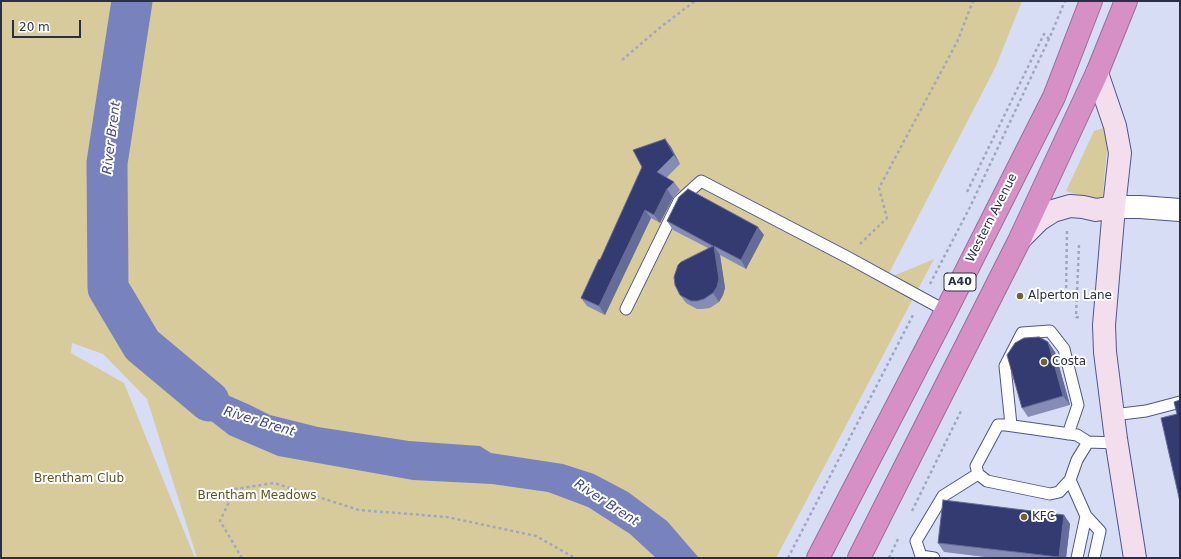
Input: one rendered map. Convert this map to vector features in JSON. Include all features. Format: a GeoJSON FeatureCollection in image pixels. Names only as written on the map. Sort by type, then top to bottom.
{"type":"FeatureCollection","features":[{"type":"Feature","properties":{"kind":"highway","name":"Western Avenue"},"geometry":{"type":"LineString","coordinates":[[818,558],[946,311],[1054,97],[1091,1]]}},
{"type":"Feature","properties":{"kind":"highway","name":"A40"},"geometry":{"type":"LineString","coordinates":[[859,558],[1019,241],[1097,73],[1126,1]]}},
{"type":"Feature","properties":{"kind":"main road"},"geometry":{"type":"LineString","coordinates":[[1097,73],[1115,126],[1120,153],[1104,325],[1104,352],[1135,558]]}},
{"type":"Feature","properties":{"kind":"main road"},"geometry":{"type":"LineString","coordinates":[[1019,241],[1039,220],[1053,211],[1070,206],[1096,210],[1114,207]]}},
{"type":"Feature","properties":{"kind":"street"},"geometry":{"type":"LineString","coordinates":[[1114,207],[1180,210]]}},
{"type":"Feature","properties":{"kind":"lane"},"geometry":{"type":"LineString","coordinates":[[626,309],[679,201],[701,181],[847,257],[946,311]]}},
{"type":"Feature","properties":{"kind":"lane"},"geometry":{"type":"LineString","coordinates":[[1011,426],[1005,366],[1022,333],[1050,331],[1064,349],[1078,405],[1068,434]]}},
{"type":"Feature","properties":{"kind":"lane"},"geometry":{"type":"LineString","coordinates":[[1113,415],[1146,411],[1180,402]]}},
{"type":"Feature","properties":{"kind":"lane"},"geometry":{"type":"LineString","coordinates":[[1088,442],[1077,460],[1070,480],[1059,492],[1050,494],[987,481],[978,474],[976,466],[998,425],[1077,435],[1088,442],[1117,443]]}},
{"type":"Feature","properties":{"kind":"lane"},"geometry":{"type":"LineString","coordinates":[[934,558],[921,556],[916,541],[943,496],[978,474]]}},
{"type":"Feature","properties":{"kind":"lane"},"geometry":{"type":"LineString","coordinates":[[1070,480],[1086,516],[1100,531],[1094,558]]}},
{"type":"Feature","properties":{"kind":"lane"},"geometry":{"type":"LineString","coordinates":[[1076,558],[1086,516]]}},
{"type":"Feature","properties":{"kind":"path"},"geometry":{"type":"LineString","coordinates":[[622,60],[662,26],[695,1]]}},
{"type":"Feature","properties":{"kind":"path"},"geometry":{"type":"LineString","coordinates":[[847,257],[887,218],[879,188],[957,42],[973,1]]}},
{"type":"Feature","properties":{"kind":"path"},"geometry":{"type":"LineString","coordinates":[[967,192],[1044,34],[1049,39]]}},
{"type":"Feature","properties":{"kind":"path"},"geometry":{"type":"LineString","coordinates":[[1067,224],[1066,296],[1076,297]]}},
{"type":"Feature","properties":{"kind":"path"},"geometry":{"type":"LineString","coordinates":[[1076,317],[1079,245]]}},
{"type":"Feature","properties":{"kind":"path"},"geometry":{"type":"LineString","coordinates":[[242,558],[220,521],[235,489],[274,483],[359,510],[447,517],[536,536],[575,558]]}},
{"type":"Feature","properties":{"kind":"green space"},"geometry":{"type":"Polygon","coordinates":[[[1,1],[1022,1],[996,66],[886,279],[934,259],[776,558],[197,558],[147,399],[103,354],[72,343],[71,353],[124,383],[195,558],[1,558],[1,1]]]}},
{"type":"Feature","properties":{"kind":"green space"},"geometry":{"type":"Polygon","coordinates":[[[1103,128],[1108,138],[1102,204],[1066,191],[1094,131],[1103,128]]]}},
{"type":"Feature","properties":{"kind":"water"},"geometry":{"type":"Polygon","coordinates":[[[176,352],[225,394],[270,415],[318,427],[409,441],[480,446],[491,453],[563,464],[594,474],[628,492],[667,521],[699,558],[656,558],[630,534],[588,507],[548,492],[492,484],[413,480],[278,456],[229,435],[155,377],[176,352]]]}},
{"type":"Feature","properties":{"kind":"building"},"geometry":{"type":"Polygon","coordinates":[[[665,139],[674,155],[657,172],[674,182],[667,189],[654,215],[645,210],[599,306],[581,298],[642,167],[633,150],[665,139]]]}},
{"type":"Feature","properties":{"kind":"building"},"geometry":{"type":"Polygon","coordinates":[[[688,189],[758,227],[741,260],[714,246],[719,279],[717,287],[713,293],[704,299],[697,301],[691,301],[680,295],[675,285],[674,277],[678,265],[681,262],[713,246],[667,221],[679,197],[688,189]]]}},
{"type":"Feature","properties":{"kind":"building"},"geometry":{"type":"Polygon","coordinates":[[[1039,337],[1048,342],[1063,396],[1022,408],[1007,355],[1015,343],[1024,338],[1039,337]]]}},
{"type":"Feature","properties":{"kind":"building"},"geometry":{"type":"Polygon","coordinates":[[[1180,400],[1180,502],[1161,418],[1177,414],[1174,402],[1180,400]]]}},
{"type":"Feature","properties":{"kind":"building"},"geometry":{"type":"Polygon","coordinates":[[[943,500],[1064,515],[1059,557],[938,543],[943,500]]]}},
{"type":"Feature","properties":{"kind":"waterway","name":"River Brent"},"geometry":{"type":"LineString","coordinates":[[132,1],[107,163],[108,288],[142,345],[209,401]]}},
{"type":"Feature","properties":{"kind":"place","name":"Alperton Lane"},"geometry":{"type":"Point","coordinates":[1020,296]}},
{"type":"Feature","properties":{"kind":"place","name":"Costa"},"geometry":{"type":"Point","coordinates":[1044,362]}},
{"type":"Feature","properties":{"kind":"place","name":"KFC"},"geometry":{"type":"Point","coordinates":[1024,517]}},
{"type":"Feature","properties":{"kind":"park label","name":"Brentham Club"},"geometry":{"type":"Point","coordinates":[79,479]}},
{"type":"Feature","properties":{"kind":"park label","name":"Brentham Meadows"},"geometry":{"type":"Point","coordinates":[257,496]}}]}
